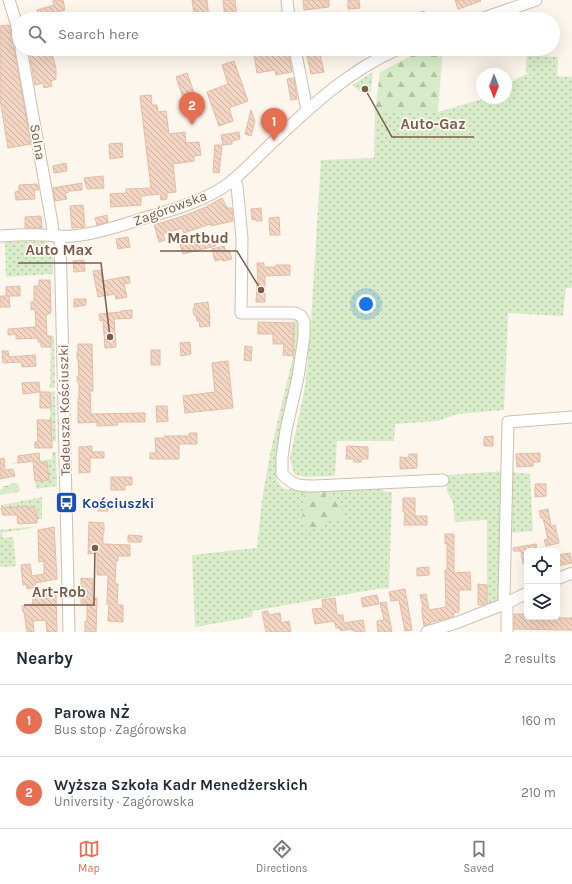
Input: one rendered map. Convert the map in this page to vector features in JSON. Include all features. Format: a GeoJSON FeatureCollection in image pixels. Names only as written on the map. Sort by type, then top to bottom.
{"type":"FeatureCollection","features":[{"type":"Feature","properties":{"kind":"street"},"geometry":{"type":"LineString","coordinates":[[9,0],[13,12]]}},
{"type":"Feature","properties":{"kind":"street"},"geometry":{"type":"LineString","coordinates":[[287,0],[288,12]]}},
{"type":"Feature","properties":{"kind":"street"},"geometry":{"type":"LineString","coordinates":[[501,12],[536,0]]}},
{"type":"Feature","properties":{"kind":"street","name":"Solna"},"geometry":{"type":"LineString","coordinates":[[22,56],[52,223],[57,236]]}},
{"type":"Feature","properties":{"kind":"street"},"geometry":{"type":"LineString","coordinates":[[296,56],[307,110]]}},
{"type":"Feature","properties":{"kind":"street","name":"Zagórowska"},"geometry":{"type":"LineString","coordinates":[[0,236],[73,236],[95,232],[166,212],[203,198],[220,189],[234,179],[307,110],[335,87],[351,75],[383,56]]}},
{"type":"Feature","properties":{"kind":"street"},"geometry":{"type":"LineString","coordinates":[[234,179],[237,186],[242,238],[241,313],[295,313],[301,316],[304,321],[304,337],[298,377],[286,430],[282,457],[282,474],[290,482],[300,486],[443,480]]}},
{"type":"Feature","properties":{"kind":"street","name":"Tadeusza Kościuszki"},"geometry":{"type":"LineString","coordinates":[[57,236],[69,632]]}},
{"type":"Feature","properties":{"kind":"street"},"geometry":{"type":"LineString","coordinates":[[507,632],[507,603],[504,598],[508,422],[572,417]]}},
{"type":"Feature","properties":{"kind":"street"},"geometry":{"type":"LineString","coordinates":[[560,578],[572,573]]}},
{"type":"Feature","properties":{"kind":"street"},"geometry":{"type":"LineString","coordinates":[[427,632],[456,623],[507,603],[524,594]]}},
{"type":"Feature","properties":{"kind":"green space"},"geometry":{"type":"Polygon","coordinates":[[[411,56],[442,56],[438,112],[375,112],[380,72],[411,56]]]}},
{"type":"Feature","properties":{"kind":"green space"},"geometry":{"type":"Polygon","coordinates":[[[527,56],[558,57],[557,76],[572,77],[572,288],[566,288],[563,316],[508,313],[504,410],[458,414],[438,421],[395,424],[394,441],[337,441],[335,476],[305,477],[294,474],[290,458],[305,387],[311,322],[321,160],[374,158],[375,112],[438,112],[476,101],[476,104],[512,104],[512,82],[526,74],[534,74],[526,73],[527,56]]]}},
{"type":"Feature","properties":{"kind":"green space"},"geometry":{"type":"Polygon","coordinates":[[[373,72],[371,90],[369,93],[362,92],[352,85],[373,72]]]}},
{"type":"Feature","properties":{"kind":"green space"},"geometry":{"type":"Polygon","coordinates":[[[45,241],[49,244],[52,252],[53,275],[6,277],[5,242],[45,241]]]}},
{"type":"Feature","properties":{"kind":"green space"},"geometry":{"type":"Polygon","coordinates":[[[294,318],[299,322],[302,341],[276,470],[277,481],[284,489],[304,490],[302,523],[319,528],[330,519],[336,519],[326,497],[324,487],[383,485],[383,491],[392,492],[389,588],[253,611],[252,617],[195,627],[192,555],[257,548],[262,500],[270,454],[293,356],[294,318]]]}},
{"type":"Feature","properties":{"kind":"green space"},"geometry":{"type":"Polygon","coordinates":[[[51,336],[54,336],[55,388],[50,388],[51,336]]]}},
{"type":"Feature","properties":{"kind":"green space"},"geometry":{"type":"Polygon","coordinates":[[[55,391],[56,441],[52,442],[50,392],[55,391]]]}},
{"type":"Feature","properties":{"kind":"green space"},"geometry":{"type":"Polygon","coordinates":[[[52,452],[56,452],[57,486],[36,489],[35,481],[49,480],[47,462],[40,463],[40,461],[12,464],[52,459],[52,452]]]}},
{"type":"Feature","properties":{"kind":"green space"},"geometry":{"type":"Polygon","coordinates":[[[504,471],[502,598],[487,605],[487,520],[455,522],[453,503],[447,491],[446,475],[504,471]]]}},
{"type":"Feature","properties":{"kind":"green space"},"geometry":{"type":"Polygon","coordinates":[[[513,472],[530,474],[533,531],[508,533],[510,475],[513,472]]]}},
{"type":"Feature","properties":{"kind":"green space"},"geometry":{"type":"Polygon","coordinates":[[[10,483],[18,484],[20,490],[19,492],[0,495],[0,490],[2,487],[10,485],[10,483]]]}},
{"type":"Feature","properties":{"kind":"green space"},"geometry":{"type":"Polygon","coordinates":[[[324,487],[326,497],[337,499],[342,507],[343,519],[330,519],[319,528],[305,530],[302,523],[304,490],[324,487]]]}},
{"type":"Feature","properties":{"kind":"green space"},"geometry":{"type":"Polygon","coordinates":[[[42,497],[42,519],[37,520],[37,512],[35,512],[34,507],[22,506],[2,508],[1,505],[42,497]]]}},
{"type":"Feature","properties":{"kind":"green space"},"geometry":{"type":"Polygon","coordinates":[[[38,526],[2,533],[3,538],[13,537],[17,566],[0,567],[0,530],[38,526]]]}},
{"type":"Feature","properties":{"kind":"building"},"geometry":{"type":"Polygon","coordinates":[[[53,0],[63,0],[65,10],[58,12],[38,12],[37,10],[54,5],[53,0]]]}},
{"type":"Feature","properties":{"kind":"building"},"geometry":{"type":"Polygon","coordinates":[[[192,0],[207,0],[208,12],[194,12],[192,0]]]}},
{"type":"Feature","properties":{"kind":"building"},"geometry":{"type":"Polygon","coordinates":[[[223,0],[235,0],[236,12],[224,12],[223,0]]]}},
{"type":"Feature","properties":{"kind":"building"},"geometry":{"type":"Polygon","coordinates":[[[303,0],[329,0],[329,7],[304,10],[303,0]]]}},
{"type":"Feature","properties":{"kind":"building"},"geometry":{"type":"Polygon","coordinates":[[[348,0],[359,0],[360,8],[348,9],[348,0]]]}},
{"type":"Feature","properties":{"kind":"building"},"geometry":{"type":"Polygon","coordinates":[[[455,0],[480,0],[481,1],[458,9],[455,0]]]}},
{"type":"Feature","properties":{"kind":"building"},"geometry":{"type":"Polygon","coordinates":[[[9,25],[12,38],[12,56],[15,56],[31,144],[8,148],[0,99],[0,26],[9,25]]]}},
{"type":"Feature","properties":{"kind":"building"},"geometry":{"type":"Polygon","coordinates":[[[30,56],[53,56],[56,68],[56,79],[51,81],[52,86],[44,88],[43,83],[35,85],[30,56]]]}},
{"type":"Feature","properties":{"kind":"building"},"geometry":{"type":"Polygon","coordinates":[[[254,56],[289,56],[292,72],[276,75],[275,70],[257,73],[254,56]]]}},
{"type":"Feature","properties":{"kind":"building"},"geometry":{"type":"Polygon","coordinates":[[[307,56],[320,56],[324,72],[311,74],[307,56]]]}},
{"type":"Feature","properties":{"kind":"building"},"geometry":{"type":"Polygon","coordinates":[[[234,61],[248,101],[229,108],[233,121],[219,126],[207,92],[228,84],[222,65],[234,61]]]}},
{"type":"Feature","properties":{"kind":"building"},"geometry":{"type":"Polygon","coordinates":[[[187,73],[202,114],[190,118],[176,77],[187,73]]]}},
{"type":"Feature","properties":{"kind":"building"},"geometry":{"type":"Polygon","coordinates":[[[294,78],[297,99],[291,100],[287,79],[294,78]]]}},
{"type":"Feature","properties":{"kind":"building"},"geometry":{"type":"Polygon","coordinates":[[[151,95],[152,105],[157,105],[158,112],[166,111],[169,134],[185,132],[186,143],[199,142],[201,155],[194,156],[194,161],[173,164],[176,192],[167,193],[167,199],[161,200],[160,194],[141,196],[141,205],[111,207],[110,194],[126,193],[126,189],[151,188],[140,96],[151,95]]]}},
{"type":"Feature","properties":{"kind":"building"},"geometry":{"type":"Polygon","coordinates":[[[251,110],[255,121],[251,136],[245,134],[251,110]]]}},
{"type":"Feature","properties":{"kind":"building"},"geometry":{"type":"Polygon","coordinates":[[[239,132],[240,139],[232,141],[232,144],[223,145],[221,135],[239,132]]]}},
{"type":"Feature","properties":{"kind":"building"},"geometry":{"type":"Polygon","coordinates":[[[122,143],[123,157],[110,159],[109,144],[122,143]]]}},
{"type":"Feature","properties":{"kind":"building"},"geometry":{"type":"Polygon","coordinates":[[[215,145],[222,145],[219,173],[213,172],[215,145]]]}},
{"type":"Feature","properties":{"kind":"building"},"geometry":{"type":"Polygon","coordinates":[[[66,163],[67,171],[54,173],[53,166],[66,163]]]}},
{"type":"Feature","properties":{"kind":"building"},"geometry":{"type":"Polygon","coordinates":[[[103,176],[104,188],[87,189],[84,178],[103,176]]]}},
{"type":"Feature","properties":{"kind":"building"},"geometry":{"type":"Polygon","coordinates":[[[82,183],[82,190],[69,191],[65,193],[67,199],[55,201],[53,188],[82,183]]]}},
{"type":"Feature","properties":{"kind":"building"},"geometry":{"type":"Polygon","coordinates":[[[37,184],[39,190],[34,190],[35,199],[16,200],[15,192],[19,191],[19,185],[37,184]]]}},
{"type":"Feature","properties":{"kind":"building"},"geometry":{"type":"Polygon","coordinates":[[[222,198],[227,208],[232,208],[233,221],[211,226],[210,224],[184,233],[182,228],[163,234],[165,240],[159,242],[154,224],[186,215],[206,207],[222,198]]]}},
{"type":"Feature","properties":{"kind":"building"},"geometry":{"type":"Polygon","coordinates":[[[83,205],[85,227],[72,228],[70,206],[83,205]]]}},
{"type":"Feature","properties":{"kind":"building"},"geometry":{"type":"Polygon","coordinates":[[[261,208],[262,221],[256,221],[256,219],[252,220],[251,209],[261,208]]]}},
{"type":"Feature","properties":{"kind":"building"},"geometry":{"type":"Polygon","coordinates":[[[107,215],[108,222],[97,225],[95,218],[107,215]]]}},
{"type":"Feature","properties":{"kind":"building"},"geometry":{"type":"Polygon","coordinates":[[[41,216],[42,228],[25,228],[25,217],[41,216]]]}},
{"type":"Feature","properties":{"kind":"building"},"geometry":{"type":"Polygon","coordinates":[[[279,217],[280,235],[270,235],[269,218],[279,217]]]}},
{"type":"Feature","properties":{"kind":"building"},"geometry":{"type":"Polygon","coordinates":[[[128,237],[130,247],[118,249],[116,239],[128,237]]]}},
{"type":"Feature","properties":{"kind":"building"},"geometry":{"type":"Polygon","coordinates":[[[214,237],[216,246],[183,254],[180,245],[214,237]]]}},
{"type":"Feature","properties":{"kind":"building"},"geometry":{"type":"Polygon","coordinates":[[[224,246],[226,251],[229,250],[232,259],[215,261],[212,249],[224,246]]]}},
{"type":"Feature","properties":{"kind":"building"},"geometry":{"type":"Polygon","coordinates":[[[84,260],[85,271],[74,272],[73,261],[84,260]]]}},
{"type":"Feature","properties":{"kind":"building"},"geometry":{"type":"Polygon","coordinates":[[[257,263],[264,263],[264,267],[290,265],[290,275],[265,276],[265,302],[256,302],[258,285],[257,263]]]}},
{"type":"Feature","properties":{"kind":"building"},"geometry":{"type":"Polygon","coordinates":[[[101,270],[102,281],[129,276],[130,283],[124,284],[127,297],[116,299],[115,294],[98,297],[93,271],[101,270]]]}},
{"type":"Feature","properties":{"kind":"building"},"geometry":{"type":"Polygon","coordinates":[[[39,280],[50,280],[51,313],[46,315],[47,336],[51,336],[51,347],[41,347],[41,342],[38,342],[38,338],[16,339],[16,334],[8,335],[8,329],[36,327],[35,309],[31,310],[31,302],[34,302],[34,286],[39,286],[39,280]]]}},
{"type":"Feature","properties":{"kind":"building"},"geometry":{"type":"Polygon","coordinates":[[[20,286],[20,296],[9,296],[10,307],[0,307],[0,296],[6,296],[6,287],[20,286]]]}},
{"type":"Feature","properties":{"kind":"building"},"geometry":{"type":"Polygon","coordinates":[[[74,299],[86,299],[86,305],[74,307],[74,299]]]}},
{"type":"Feature","properties":{"kind":"building"},"geometry":{"type":"Polygon","coordinates":[[[208,302],[210,326],[200,327],[196,315],[194,315],[194,304],[208,302]]]}},
{"type":"Feature","properties":{"kind":"building"},"geometry":{"type":"Polygon","coordinates":[[[132,310],[132,318],[114,319],[116,347],[105,348],[103,320],[100,321],[99,314],[132,310]]]}},
{"type":"Feature","properties":{"kind":"building"},"geometry":{"type":"Polygon","coordinates":[[[258,322],[294,323],[293,356],[283,355],[284,344],[273,344],[273,334],[258,334],[258,322]]]}},
{"type":"Feature","properties":{"kind":"building"},"geometry":{"type":"Polygon","coordinates":[[[190,342],[191,354],[181,356],[180,343],[190,342]]]}},
{"type":"Feature","properties":{"kind":"building"},"geometry":{"type":"Polygon","coordinates":[[[78,344],[92,344],[93,391],[90,391],[91,414],[145,413],[145,422],[117,422],[118,425],[97,426],[97,422],[78,423],[78,344]]]}},
{"type":"Feature","properties":{"kind":"building"},"geometry":{"type":"Polygon","coordinates":[[[245,346],[252,347],[251,361],[244,360],[245,346]]]}},
{"type":"Feature","properties":{"kind":"building"},"geometry":{"type":"Polygon","coordinates":[[[151,350],[160,350],[160,365],[151,365],[151,350]]]}},
{"type":"Feature","properties":{"kind":"building"},"geometry":{"type":"Polygon","coordinates":[[[2,351],[8,351],[9,357],[35,355],[36,366],[22,367],[21,362],[3,363],[2,351]]]}},
{"type":"Feature","properties":{"kind":"building"},"geometry":{"type":"Polygon","coordinates":[[[228,361],[233,408],[185,413],[183,396],[215,392],[212,363],[228,361]]]}},
{"type":"Feature","properties":{"kind":"building"},"geometry":{"type":"Polygon","coordinates":[[[39,382],[40,392],[23,394],[22,383],[39,382]]]}},
{"type":"Feature","properties":{"kind":"building"},"geometry":{"type":"Polygon","coordinates":[[[40,392],[50,392],[51,408],[40,408],[40,392]]]}},
{"type":"Feature","properties":{"kind":"building"},"geometry":{"type":"Polygon","coordinates":[[[156,406],[167,406],[168,421],[157,422],[156,406]]]}},
{"type":"Feature","properties":{"kind":"building"},"geometry":{"type":"Polygon","coordinates":[[[37,420],[51,420],[52,448],[35,448],[35,442],[38,442],[37,420]]]}},
{"type":"Feature","properties":{"kind":"building"},"geometry":{"type":"Polygon","coordinates":[[[189,433],[197,433],[197,444],[179,444],[179,459],[150,459],[150,453],[156,453],[155,438],[165,438],[165,436],[189,436],[189,433]]]}},
{"type":"Feature","properties":{"kind":"building"},"geometry":{"type":"Polygon","coordinates":[[[493,436],[493,446],[484,446],[484,437],[493,436]]]}},
{"type":"Feature","properties":{"kind":"building"},"geometry":{"type":"Polygon","coordinates":[[[92,446],[92,452],[104,452],[104,458],[90,458],[90,472],[79,473],[79,447],[92,446]]]}},
{"type":"Feature","properties":{"kind":"building"},"geometry":{"type":"Polygon","coordinates":[[[347,446],[368,447],[368,459],[362,459],[361,462],[354,462],[354,459],[346,459],[347,446]]]}},
{"type":"Feature","properties":{"kind":"building"},"geometry":{"type":"Polygon","coordinates":[[[39,453],[40,463],[47,462],[49,480],[35,481],[33,461],[18,463],[18,456],[39,453]]]}},
{"type":"Feature","properties":{"kind":"building"},"geometry":{"type":"Polygon","coordinates":[[[540,453],[540,462],[533,462],[533,466],[517,467],[516,454],[540,453]]]}},
{"type":"Feature","properties":{"kind":"building"},"geometry":{"type":"Polygon","coordinates":[[[409,454],[417,454],[417,468],[400,469],[400,457],[409,458],[409,454]]]}},
{"type":"Feature","properties":{"kind":"building"},"geometry":{"type":"Polygon","coordinates":[[[4,458],[5,470],[13,469],[15,476],[0,479],[0,459],[4,458]]]}},
{"type":"Feature","properties":{"kind":"building"},"geometry":{"type":"Polygon","coordinates":[[[111,477],[132,477],[132,485],[125,485],[125,490],[111,490],[111,477]]]}},
{"type":"Feature","properties":{"kind":"building"},"geometry":{"type":"Polygon","coordinates":[[[535,484],[546,484],[546,496],[535,497],[535,484]]]}},
{"type":"Feature","properties":{"kind":"building"},"geometry":{"type":"Polygon","coordinates":[[[403,498],[415,498],[415,516],[427,516],[427,525],[404,525],[405,512],[403,512],[403,498]]]}},
{"type":"Feature","properties":{"kind":"building"},"geometry":{"type":"Polygon","coordinates":[[[99,500],[108,500],[108,511],[98,511],[99,500]]]}},
{"type":"Feature","properties":{"kind":"building"},"geometry":{"type":"Polygon","coordinates":[[[22,506],[34,507],[35,512],[37,512],[37,523],[18,524],[17,515],[3,515],[1,508],[22,506]]]}},
{"type":"Feature","properties":{"kind":"building"},"geometry":{"type":"Polygon","coordinates":[[[548,509],[551,526],[555,525],[559,543],[546,546],[544,540],[548,539],[543,518],[541,518],[539,511],[548,509]]]}},
{"type":"Feature","properties":{"kind":"building"},"geometry":{"type":"Polygon","coordinates":[[[89,522],[104,523],[103,544],[130,545],[130,556],[118,556],[118,561],[116,561],[115,584],[118,584],[117,605],[123,605],[123,622],[108,621],[108,575],[97,575],[97,553],[88,554],[89,522]]]}},
{"type":"Feature","properties":{"kind":"building"},"geometry":{"type":"Polygon","coordinates":[[[54,527],[57,579],[35,583],[36,587],[27,589],[26,584],[23,585],[21,565],[30,564],[32,576],[44,574],[44,561],[39,562],[38,530],[54,527]]]}},
{"type":"Feature","properties":{"kind":"building"},"geometry":{"type":"Polygon","coordinates":[[[445,534],[454,534],[454,573],[470,572],[471,590],[459,590],[459,612],[453,613],[454,616],[431,622],[424,626],[422,612],[423,607],[420,595],[426,594],[429,610],[446,607],[445,570],[447,570],[447,544],[445,544],[445,534]]]}},
{"type":"Feature","properties":{"kind":"building"},"geometry":{"type":"Polygon","coordinates":[[[128,535],[142,536],[141,542],[128,542],[128,535]]]}},
{"type":"Feature","properties":{"kind":"building"},"geometry":{"type":"Polygon","coordinates":[[[536,544],[537,548],[524,548],[523,564],[521,551],[514,551],[513,548],[536,544]]]}},
{"type":"Feature","properties":{"kind":"building"},"geometry":{"type":"Polygon","coordinates":[[[570,553],[572,563],[560,565],[560,555],[570,553]]]}},
{"type":"Feature","properties":{"kind":"building"},"geometry":{"type":"Polygon","coordinates":[[[429,567],[429,575],[417,576],[417,568],[429,567]]]}},
{"type":"Feature","properties":{"kind":"building"},"geometry":{"type":"Polygon","coordinates":[[[81,578],[93,579],[92,598],[97,598],[96,632],[85,632],[85,621],[87,621],[87,603],[81,603],[81,578]]]}},
{"type":"Feature","properties":{"kind":"building"},"geometry":{"type":"Polygon","coordinates":[[[478,584],[487,585],[487,603],[483,605],[478,605],[478,584]]]}},
{"type":"Feature","properties":{"kind":"building"},"geometry":{"type":"Polygon","coordinates":[[[405,589],[412,630],[405,631],[399,600],[391,601],[389,592],[405,589]]]}},
{"type":"Feature","properties":{"kind":"building"},"geometry":{"type":"Polygon","coordinates":[[[56,593],[57,632],[47,632],[46,620],[33,621],[34,632],[27,632],[22,606],[33,604],[32,596],[56,593]]]}},
{"type":"Feature","properties":{"kind":"building"},"geometry":{"type":"Polygon","coordinates":[[[377,595],[379,604],[363,607],[361,598],[377,595]]]}},
{"type":"Feature","properties":{"kind":"building"},"geometry":{"type":"Polygon","coordinates":[[[335,598],[337,615],[343,615],[344,623],[363,620],[365,632],[355,632],[354,630],[352,631],[352,629],[341,631],[339,628],[336,628],[334,621],[315,624],[312,609],[323,608],[322,600],[335,598]]]}},
{"type":"Feature","properties":{"kind":"building"},"geometry":{"type":"Polygon","coordinates":[[[386,602],[392,632],[378,632],[377,621],[384,620],[380,603],[386,602]]]}},
{"type":"Feature","properties":{"kind":"building"},"geometry":{"type":"Polygon","coordinates":[[[268,611],[269,615],[280,613],[281,623],[289,621],[291,632],[266,632],[262,612],[268,611]]]}},
{"type":"Feature","properties":{"kind":"building"},"geometry":{"type":"Polygon","coordinates":[[[514,614],[524,614],[524,620],[560,620],[560,618],[572,618],[572,630],[514,629],[514,614]]]}},
{"type":"Feature","properties":{"kind":"place","name":"Auto-Gaz"},"geometry":{"type":"Point","coordinates":[365,89]}},
{"type":"Feature","properties":{"kind":"place","name":"Wyższa Szkoła Kadr Menedżerskich"},"geometry":{"type":"Point","coordinates":[192,125]}},
{"type":"Feature","properties":{"kind":"place","name":"Parowa NŻ"},"geometry":{"type":"Point","coordinates":[274,141]}},
{"type":"Feature","properties":{"kind":"place","name":"Martbud"},"geometry":{"type":"Point","coordinates":[261,290]}},
{"type":"Feature","properties":{"kind":"place","name":"Auto Max"},"geometry":{"type":"Point","coordinates":[110,337]}},
{"type":"Feature","properties":{"kind":"place","name":"Kościuszki"},"geometry":{"type":"Point","coordinates":[67,503]}},
{"type":"Feature","properties":{"kind":"place","name":"Art-Rob"},"geometry":{"type":"Point","coordinates":[95,548]}}]}
